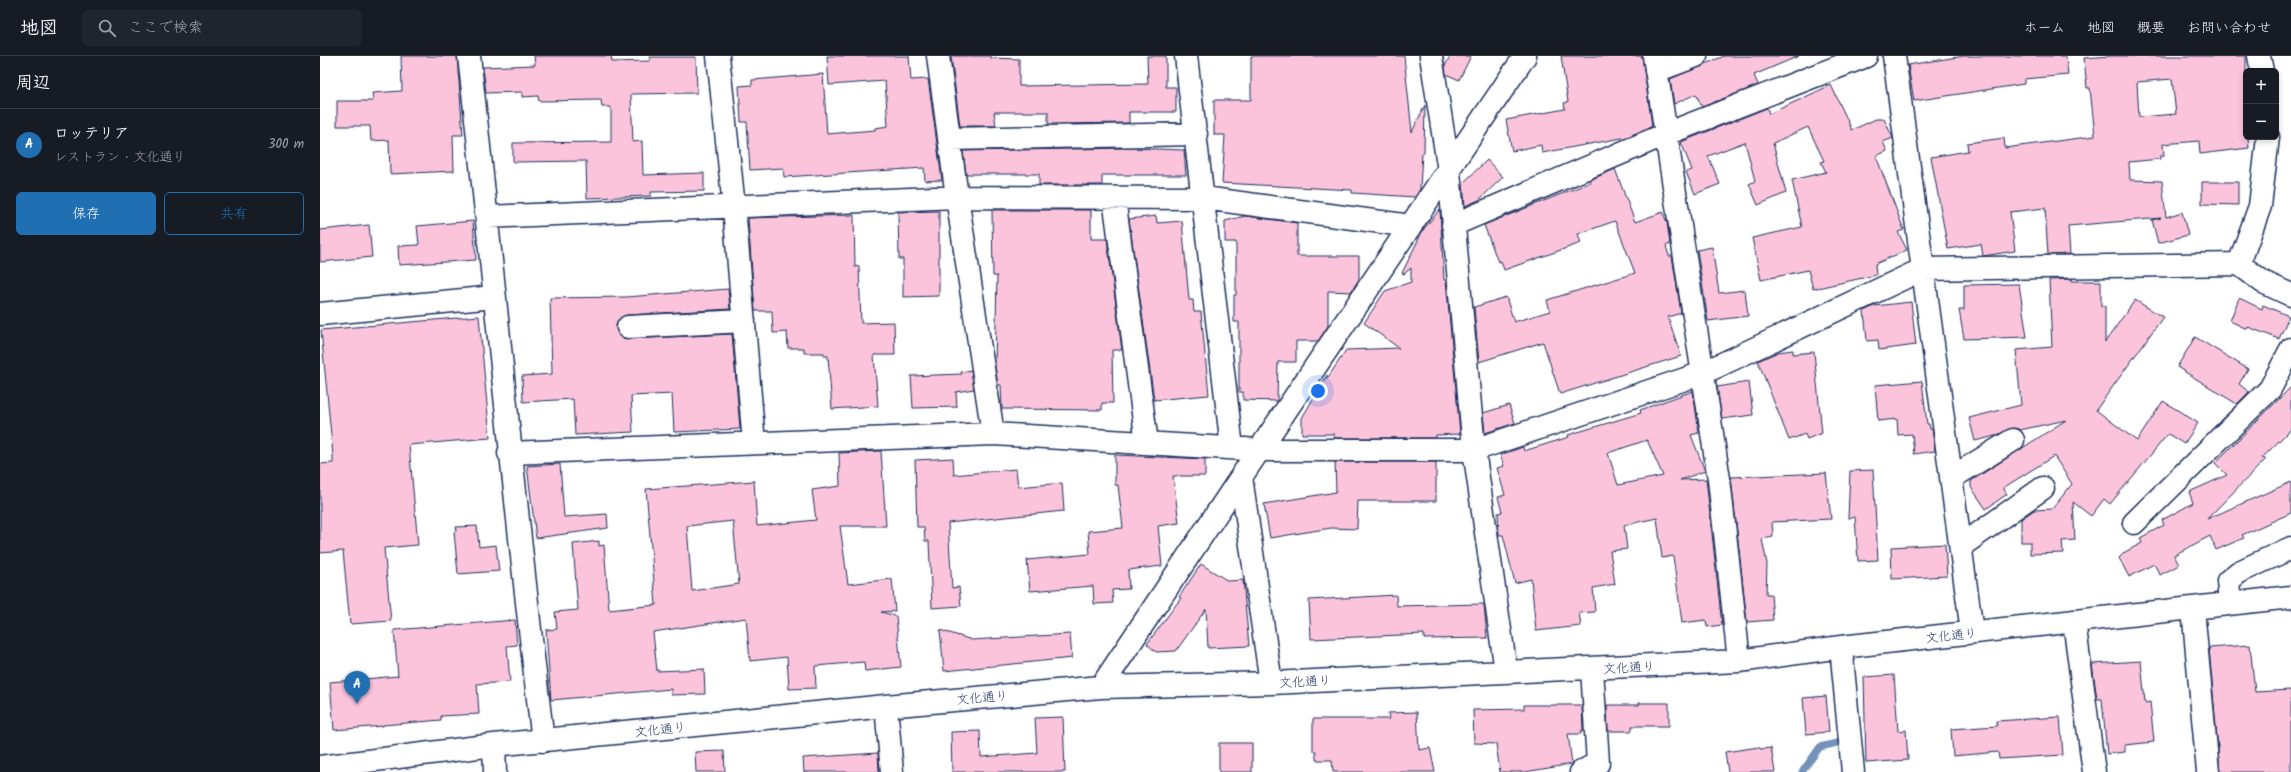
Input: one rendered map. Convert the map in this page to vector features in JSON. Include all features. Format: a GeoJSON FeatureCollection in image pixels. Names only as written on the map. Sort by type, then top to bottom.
{"type":"FeatureCollection","features":[{"type":"Feature","properties":{"kind":"street"},"geometry":{"type":"LineString","coordinates":[[469,56],[487,217],[510,453],[543,741]]}},
{"type":"Feature","properties":{"kind":"street"},"geometry":{"type":"LineString","coordinates":[[718,56],[734,207],[754,443]]}},
{"type":"Feature","properties":{"kind":"street"},"geometry":{"type":"LineString","coordinates":[[938,56],[957,197],[993,434]]}},
{"type":"Feature","properties":{"kind":"street"},"geometry":{"type":"LineString","coordinates":[[1186,56],[1204,198],[1232,448]]}},
{"type":"Feature","properties":{"kind":"street"},"geometry":{"type":"LineString","coordinates":[[1431,56],[1449,171],[1474,450],[1506,671]]}},
{"type":"Feature","properties":{"kind":"street"},"geometry":{"type":"LineString","coordinates":[[1101,687],[1525,56]]}},
{"type":"Feature","properties":{"kind":"street"},"geometry":{"type":"LineString","coordinates":[[1696,56],[1655,64],[1719,480],[1739,661]]}},
{"type":"Feature","properties":{"kind":"street"},"geometry":{"type":"LineString","coordinates":[[1453,225],[1666,134],[1866,56]]}},
{"type":"Feature","properties":{"kind":"street"},"geometry":{"type":"LineString","coordinates":[[1894,56],[1972,632]]}},
{"type":"Feature","properties":{"kind":"street"},"geometry":{"type":"LineString","coordinates":[[2259,56],[2261,68]]}},
{"type":"Feature","properties":{"kind":"street"},"geometry":{"type":"LineString","coordinates":[[949,139],[1196,134]]}},
{"type":"Feature","properties":{"kind":"street"},"geometry":{"type":"LineString","coordinates":[[2239,264],[2260,206],[2268,140]]}},
{"type":"Feature","properties":{"kind":"street"},"geometry":{"type":"LineString","coordinates":[[487,217],[957,197],[1204,198],[1411,226]]}},
{"type":"Feature","properties":{"kind":"street"},"geometry":{"type":"LineString","coordinates":[[1114,198],[1147,443]]}},
{"type":"Feature","properties":{"kind":"street"},"geometry":{"type":"LineString","coordinates":[[510,453],[993,434],[1261,450],[1474,450],[1703,373],[1923,269],[2239,264],[2263,282],[2291,294]]}},
{"type":"Feature","properties":{"kind":"street"},"geometry":{"type":"LineString","coordinates":[[320,314],[494,297]]}},
{"type":"Feature","properties":{"kind":"street"},"geometry":{"type":"LineString","coordinates":[[628,326],[744,321]]}},
{"type":"Feature","properties":{"kind":"street"},"geometry":{"type":"LineString","coordinates":[[2134,523],[2270,389],[2291,349]]}},
{"type":"Feature","properties":{"kind":"street"},"geometry":{"type":"LineString","coordinates":[[1951,478],[2013,440]]}},
{"type":"Feature","properties":{"kind":"street"},"geometry":{"type":"LineString","coordinates":[[1241,477],[1270,683]]}},
{"type":"Feature","properties":{"kind":"street"},"geometry":{"type":"LineString","coordinates":[[1960,546],[2043,488]]}},
{"type":"Feature","properties":{"kind":"street"},"geometry":{"type":"LineString","coordinates":[[2230,604],[2228,581],[2239,572],[2291,548]]}},
{"type":"Feature","properties":{"kind":"street","name":"文化通り"},"geometry":{"type":"LineString","coordinates":[[320,767],[494,745],[886,706],[1101,687],[1270,683],[1739,661],[1841,647],[2291,597]]}},
{"type":"Feature","properties":{"kind":"street"},"geometry":{"type":"LineString","coordinates":[[2192,609],[2208,772]]}},
{"type":"Feature","properties":{"kind":"street"},"geometry":{"type":"LineString","coordinates":[[2074,622],[2094,772]]}},
{"type":"Feature","properties":{"kind":"street"},"geometry":{"type":"LineString","coordinates":[[1841,647],[1853,772]]}},
{"type":"Feature","properties":{"kind":"street"},"geometry":{"type":"LineString","coordinates":[[1581,772],[1598,763],[1592,669]]}},
{"type":"Feature","properties":{"kind":"street"},"geometry":{"type":"LineString","coordinates":[[886,706],[892,772]]}},
{"type":"Feature","properties":{"kind":"street"},"geometry":{"type":"LineString","coordinates":[[494,745],[495,772]]}},
{"type":"Feature","properties":{"kind":"building"},"geometry":{"type":"Polygon","coordinates":[[[401,56],[457,56],[463,135],[453,135],[454,171],[390,174],[389,140],[371,141],[370,126],[337,126],[337,101],[373,101],[372,93],[402,91],[401,56]]]}},
{"type":"Feature","properties":{"kind":"building"},"geometry":{"type":"Polygon","coordinates":[[[534,56],[611,56],[612,62],[650,61],[650,57],[696,57],[697,93],[631,94],[633,142],[642,141],[643,175],[704,173],[704,191],[651,192],[651,196],[587,198],[586,161],[513,162],[513,143],[611,142],[611,107],[602,107],[601,100],[539,101],[538,96],[522,97],[522,92],[486,93],[483,67],[535,65],[534,56]]]}},
{"type":"Feature","properties":{"kind":"building"},"geometry":{"type":"Polygon","coordinates":[[[827,56],[909,56],[911,80],[928,79],[942,180],[925,181],[924,168],[784,177],[783,168],[750,170],[747,122],[741,122],[739,86],[752,85],[752,80],[823,74],[827,134],[875,130],[875,128],[888,126],[885,81],[829,85],[827,56]]]}},
{"type":"Feature","properties":{"kind":"building"},"geometry":{"type":"Polygon","coordinates":[[[951,56],[991,56],[991,58],[1019,59],[1019,86],[1148,84],[1147,56],[1166,56],[1166,87],[1176,87],[1176,112],[1129,112],[1129,123],[1048,124],[1048,112],[994,112],[996,126],[960,126],[951,56]]]}},
{"type":"Feature","properties":{"kind":"building"},"geometry":{"type":"Polygon","coordinates":[[[1251,56],[1404,56],[1412,132],[1425,105],[1424,153],[1422,153],[1420,189],[1415,197],[1352,193],[1352,190],[1222,183],[1225,135],[1214,135],[1214,100],[1251,100],[1251,56]]]}},
{"type":"Feature","properties":{"kind":"building"},"geometry":{"type":"Polygon","coordinates":[[[1450,56],[1471,56],[1459,80],[1446,74],[1445,66],[1450,56]]]}},
{"type":"Feature","properties":{"kind":"building"},"geometry":{"type":"Polygon","coordinates":[[[1561,56],[1642,56],[1652,126],[1627,137],[1542,153],[1541,145],[1512,151],[1506,120],[1565,109],[1564,103],[1568,102],[1561,56]]]}},
{"type":"Feature","properties":{"kind":"building"},"geometry":{"type":"Polygon","coordinates":[[[1724,56],[1799,56],[1754,75],[1758,85],[1702,107],[1696,94],[1674,104],[1670,79],[1724,56]]]}},
{"type":"Feature","properties":{"kind":"building"},"geometry":{"type":"Polygon","coordinates":[[[1964,56],[2066,56],[2068,75],[2024,79],[2024,84],[1914,101],[1908,65],[1964,56]]]}},
{"type":"Feature","properties":{"kind":"building"},"geometry":{"type":"Polygon","coordinates":[[[2111,56],[2246,56],[2246,68],[2243,68],[2243,140],[2248,140],[2249,148],[2200,154],[2199,141],[2163,144],[2164,156],[2160,156],[2160,159],[2129,162],[2130,180],[2162,181],[2166,217],[2182,212],[2188,235],[2158,243],[2152,220],[2161,218],[2068,226],[2070,254],[2048,255],[2045,208],[2010,212],[2015,251],[1983,256],[1981,244],[1948,249],[1931,157],[1968,151],[1967,143],[2004,138],[2005,148],[2095,136],[2090,88],[2087,88],[2084,58],[2111,56]],[[2172,79],[2137,82],[2139,117],[2176,114],[2172,79]]]}},
{"type":"Feature","properties":{"kind":"building"},"geometry":{"type":"Polygon","coordinates":[[[1831,85],[1852,130],[1876,119],[1884,119],[1893,138],[1883,142],[1887,151],[1876,156],[1904,230],[1898,232],[1907,250],[1875,264],[1876,275],[1813,289],[1808,270],[1761,280],[1752,238],[1802,227],[1792,180],[1826,172],[1821,162],[1824,161],[1808,127],[1773,143],[1786,193],[1758,205],[1749,184],[1755,181],[1745,142],[1708,156],[1720,184],[1695,194],[1686,172],[1692,170],[1681,142],[1767,108],[1769,114],[1831,85]]]}},
{"type":"Feature","properties":{"kind":"building"},"geometry":{"type":"Polygon","coordinates":[[[1129,148],[1184,150],[1186,175],[1102,175],[1102,185],[1039,185],[1039,174],[966,174],[963,151],[1129,148]]]}},
{"type":"Feature","properties":{"kind":"building"},"geometry":{"type":"Polygon","coordinates":[[[1487,160],[1503,177],[1479,200],[1465,206],[1463,183],[1487,160]]]}},
{"type":"Feature","properties":{"kind":"building"},"geometry":{"type":"Polygon","coordinates":[[[1615,169],[1635,222],[1663,212],[1667,223],[1670,244],[1666,246],[1669,256],[1672,256],[1681,313],[1668,317],[1681,356],[1560,394],[1543,342],[1479,362],[1474,307],[1506,297],[1514,322],[1550,311],[1547,300],[1635,273],[1615,221],[1578,234],[1581,243],[1504,270],[1501,261],[1498,262],[1484,225],[1591,182],[1590,180],[1615,169]]]}},
{"type":"Feature","properties":{"kind":"building"},"geometry":{"type":"Polygon","coordinates":[[[2202,182],[2238,182],[2238,205],[2202,204],[2202,182]]]}},
{"type":"Feature","properties":{"kind":"building"},"geometry":{"type":"Polygon","coordinates":[[[1440,209],[1444,280],[1446,280],[1460,434],[1436,435],[1436,438],[1334,438],[1334,434],[1302,434],[1302,418],[1327,375],[1327,379],[1346,350],[1399,348],[1364,323],[1385,291],[1411,282],[1411,268],[1404,274],[1402,273],[1423,230],[1440,209]]]}},
{"type":"Feature","properties":{"kind":"building"},"geometry":{"type":"Polygon","coordinates":[[[992,210],[1091,210],[1091,239],[1107,239],[1122,350],[1112,350],[1113,403],[1102,403],[1102,410],[1002,409],[1001,385],[998,385],[995,366],[997,276],[993,276],[992,210]]]}},
{"type":"Feature","properties":{"kind":"building"},"geometry":{"type":"Polygon","coordinates":[[[939,211],[939,296],[903,297],[903,259],[899,259],[898,212],[939,211]]]}},
{"type":"Feature","properties":{"kind":"building"},"geometry":{"type":"Polygon","coordinates":[[[854,215],[855,267],[859,266],[861,323],[894,322],[895,355],[874,355],[878,406],[832,409],[828,356],[824,356],[824,353],[804,353],[804,348],[788,348],[787,332],[773,333],[772,311],[755,311],[748,218],[854,215]]]}},
{"type":"Feature","properties":{"kind":"building"},"geometry":{"type":"Polygon","coordinates":[[[1156,216],[1157,223],[1182,221],[1189,300],[1193,300],[1194,312],[1201,312],[1209,395],[1154,400],[1129,219],[1156,216]]]}},
{"type":"Feature","properties":{"kind":"building"},"geometry":{"type":"Polygon","coordinates":[[[1245,216],[1297,223],[1297,256],[1359,256],[1359,279],[1351,292],[1328,291],[1328,326],[1318,341],[1296,341],[1296,362],[1278,362],[1277,401],[1243,400],[1243,392],[1239,392],[1239,322],[1234,322],[1234,295],[1236,295],[1236,242],[1225,242],[1225,221],[1245,216]]]}},
{"type":"Feature","properties":{"kind":"building"},"geometry":{"type":"Polygon","coordinates":[[[473,221],[476,260],[399,265],[398,246],[419,245],[417,226],[473,221]]]}},
{"type":"Feature","properties":{"kind":"building"},"geometry":{"type":"Polygon","coordinates":[[[369,225],[372,257],[320,262],[320,230],[369,225]]]}},
{"type":"Feature","properties":{"kind":"building"},"geometry":{"type":"Polygon","coordinates":[[[1712,247],[1719,293],[1745,290],[1748,316],[1708,321],[1697,250],[1712,247]]]}},
{"type":"Feature","properties":{"kind":"building"},"geometry":{"type":"Polygon","coordinates":[[[2072,279],[2072,281],[2101,281],[2101,306],[2105,306],[2105,342],[2135,300],[2163,317],[2096,410],[2137,441],[2163,401],[2198,423],[2184,444],[2168,434],[2110,504],[2104,499],[2091,516],[2073,502],[2075,540],[2062,541],[2063,553],[2030,554],[2030,542],[2021,542],[2021,519],[2034,510],[2052,509],[2072,484],[2054,456],[2003,488],[2007,494],[1986,509],[1971,487],[1971,481],[2066,420],[2020,430],[2012,428],[1995,436],[1975,441],[1969,418],[2021,405],[2016,350],[2052,347],[2049,280],[2072,279]]]}},
{"type":"Feature","properties":{"kind":"building"},"geometry":{"type":"Polygon","coordinates":[[[2019,284],[2027,337],[1964,339],[1959,310],[1964,310],[1964,285],[2019,284]]]}},
{"type":"Feature","properties":{"kind":"building"},"geometry":{"type":"Polygon","coordinates":[[[728,289],[730,309],[627,315],[617,321],[616,328],[622,338],[629,339],[732,334],[740,429],[674,432],[672,394],[631,396],[633,432],[575,435],[573,399],[523,402],[522,376],[552,374],[550,298],[626,297],[728,289]]]}},
{"type":"Feature","properties":{"kind":"building"},"geometry":{"type":"Polygon","coordinates":[[[2239,298],[2262,309],[2263,305],[2289,316],[2279,339],[2248,327],[2247,329],[2230,321],[2239,298]]]}},
{"type":"Feature","properties":{"kind":"building"},"geometry":{"type":"Polygon","coordinates":[[[1911,302],[1916,345],[1879,350],[1878,340],[1867,341],[1864,311],[1874,306],[1911,302]]]}},
{"type":"Feature","properties":{"kind":"building"},"geometry":{"type":"Polygon","coordinates":[[[479,316],[490,438],[409,445],[418,545],[384,548],[391,621],[350,624],[343,551],[320,553],[320,464],[333,463],[321,330],[479,316]]]}},
{"type":"Feature","properties":{"kind":"building"},"geometry":{"type":"Polygon","coordinates":[[[2195,337],[2248,369],[2239,384],[2249,392],[2237,404],[2177,367],[2195,337]]]}},
{"type":"Feature","properties":{"kind":"building"},"geometry":{"type":"Polygon","coordinates":[[[1793,350],[1793,354],[1814,352],[1822,433],[1807,439],[1805,434],[1789,440],[1758,361],[1778,352],[1793,350]]]}},
{"type":"Feature","properties":{"kind":"building"},"geometry":{"type":"Polygon","coordinates":[[[971,370],[974,389],[956,392],[957,407],[913,408],[911,376],[962,374],[961,372],[971,370]]]}},
{"type":"Feature","properties":{"kind":"building"},"geometry":{"type":"Polygon","coordinates":[[[1922,381],[1927,424],[1929,424],[1930,429],[1932,429],[1935,451],[1914,454],[1912,434],[1898,435],[1897,419],[1878,421],[1875,385],[1922,381]]]}},
{"type":"Feature","properties":{"kind":"building"},"geometry":{"type":"Polygon","coordinates":[[[1749,382],[1753,415],[1722,419],[1717,387],[1749,382]]]}},
{"type":"Feature","properties":{"kind":"building"},"geometry":{"type":"Polygon","coordinates":[[[2291,387],[2291,429],[2262,458],[2266,459],[2207,519],[2291,482],[2291,513],[2242,535],[2244,538],[2216,550],[2210,536],[2174,555],[2179,565],[2160,575],[2154,564],[2129,577],[2119,558],[2125,552],[2142,543],[2140,538],[2164,525],[2162,520],[2193,503],[2189,492],[2227,475],[2215,463],[2291,387]]]}},
{"type":"Feature","properties":{"kind":"building"},"geometry":{"type":"Polygon","coordinates":[[[1693,391],[1699,433],[1691,435],[1705,471],[1680,480],[1706,479],[1722,625],[1707,627],[1706,620],[1682,623],[1673,556],[1662,558],[1657,518],[1624,525],[1627,549],[1610,551],[1615,584],[1593,588],[1595,612],[1579,613],[1581,626],[1536,631],[1531,579],[1515,583],[1503,535],[1499,535],[1498,513],[1502,512],[1498,497],[1505,495],[1497,468],[1504,466],[1500,455],[1523,447],[1524,451],[1569,437],[1568,435],[1641,413],[1640,410],[1693,391]],[[1647,440],[1608,453],[1618,485],[1663,476],[1647,440]]]}},
{"type":"Feature","properties":{"kind":"building"},"geometry":{"type":"Polygon","coordinates":[[[1509,405],[1515,423],[1485,433],[1483,413],[1509,405]]]}},
{"type":"Feature","properties":{"kind":"building"},"geometry":{"type":"Polygon","coordinates":[[[881,451],[886,526],[840,526],[848,584],[892,579],[895,611],[881,612],[896,616],[901,667],[865,671],[864,662],[815,666],[816,688],[789,689],[787,657],[750,661],[746,618],[653,632],[657,671],[704,669],[705,694],[671,695],[671,689],[551,700],[546,630],[557,629],[555,612],[578,610],[573,544],[599,541],[599,546],[604,545],[609,610],[656,605],[646,489],[754,481],[757,526],[816,520],[812,490],[840,486],[839,453],[881,451]],[[733,521],[687,526],[692,591],[739,584],[733,521]]]}},
{"type":"Feature","properties":{"kind":"building"},"geometry":{"type":"Polygon","coordinates":[[[1115,455],[1205,459],[1205,476],[1173,476],[1179,523],[1158,526],[1162,566],[1128,570],[1129,589],[1112,590],[1113,603],[1094,604],[1093,586],[1030,591],[1027,560],[1090,554],[1088,531],[1123,528],[1118,485],[1115,485],[1115,455]]]}},
{"type":"Feature","properties":{"kind":"building"},"geometry":{"type":"Polygon","coordinates":[[[953,458],[954,475],[1016,469],[1018,487],[1062,483],[1064,511],[948,523],[952,588],[959,587],[961,606],[932,608],[929,541],[925,541],[924,527],[917,527],[915,460],[953,458]]]}},
{"type":"Feature","properties":{"kind":"building"},"geometry":{"type":"Polygon","coordinates":[[[1335,462],[1436,462],[1436,501],[1358,501],[1357,529],[1331,528],[1270,538],[1264,504],[1336,492],[1335,462]]]}},
{"type":"Feature","properties":{"kind":"building"},"geometry":{"type":"Polygon","coordinates":[[[560,464],[564,517],[607,514],[608,528],[536,538],[527,466],[560,464]]]}},
{"type":"Feature","properties":{"kind":"building"},"geometry":{"type":"Polygon","coordinates":[[[1873,470],[1878,560],[1858,561],[1855,517],[1848,518],[1850,471],[1873,470]]]}},
{"type":"Feature","properties":{"kind":"building"},"geometry":{"type":"Polygon","coordinates":[[[1826,473],[1831,519],[1772,522],[1773,537],[1762,539],[1767,564],[1766,594],[1771,594],[1773,620],[1747,622],[1731,477],[1826,473]]]}},
{"type":"Feature","properties":{"kind":"building"},"geometry":{"type":"Polygon","coordinates":[[[477,526],[479,547],[496,545],[499,571],[458,574],[454,532],[457,531],[456,527],[477,526]]]}},
{"type":"Feature","properties":{"kind":"building"},"geometry":{"type":"Polygon","coordinates":[[[1945,544],[1947,576],[1892,579],[1891,547],[1945,544]]]}},
{"type":"Feature","properties":{"kind":"building"},"geometry":{"type":"Polygon","coordinates":[[[1201,564],[1228,581],[1243,580],[1249,646],[1208,648],[1206,609],[1176,651],[1156,652],[1147,644],[1181,598],[1179,597],[1201,564]]]}},
{"type":"Feature","properties":{"kind":"building"},"geometry":{"type":"Polygon","coordinates":[[[1396,595],[1397,606],[1484,604],[1487,638],[1424,639],[1424,634],[1311,639],[1309,600],[1396,595]]]}},
{"type":"Feature","properties":{"kind":"building"},"geometry":{"type":"Polygon","coordinates":[[[515,620],[517,645],[507,646],[510,682],[477,684],[479,714],[441,716],[441,720],[334,730],[330,682],[398,676],[394,630],[515,620]]]}},
{"type":"Feature","properties":{"kind":"building"},"geometry":{"type":"Polygon","coordinates":[[[940,630],[972,640],[1070,634],[1072,658],[944,671],[940,630]]]}},
{"type":"Feature","properties":{"kind":"building"},"geometry":{"type":"Polygon","coordinates":[[[2250,645],[2255,692],[2291,690],[2291,772],[2220,772],[2209,648],[2250,645]]]}},
{"type":"Feature","properties":{"kind":"building"},"geometry":{"type":"Polygon","coordinates":[[[2141,661],[2145,703],[2150,702],[2154,742],[2125,745],[2125,752],[2107,754],[2102,699],[2097,699],[2092,664],[2141,661]]]}},
{"type":"Feature","properties":{"kind":"building"},"geometry":{"type":"Polygon","coordinates":[[[1894,675],[1898,731],[1906,730],[1908,760],[1866,763],[1864,677],[1894,675]]]}},
{"type":"Feature","properties":{"kind":"building"},"geometry":{"type":"Polygon","coordinates":[[[1826,696],[1829,732],[1806,734],[1803,698],[1826,696]]]}},
{"type":"Feature","properties":{"kind":"building"},"geometry":{"type":"Polygon","coordinates":[[[1639,703],[1669,703],[1669,726],[1632,726],[1632,731],[1608,731],[1607,705],[1639,705],[1639,703]]]}},
{"type":"Feature","properties":{"kind":"building"},"geometry":{"type":"Polygon","coordinates":[[[1524,705],[1582,705],[1583,731],[1581,731],[1581,734],[1568,734],[1572,764],[1525,772],[1500,772],[1496,744],[1474,743],[1473,710],[1524,709],[1524,705]]]}},
{"type":"Feature","properties":{"kind":"building"},"geometry":{"type":"Polygon","coordinates":[[[1417,712],[1419,750],[1430,748],[1435,772],[1333,772],[1332,760],[1316,760],[1316,751],[1313,751],[1313,719],[1389,719],[1388,713],[1417,712]]]}},
{"type":"Feature","properties":{"kind":"building"},"geometry":{"type":"Polygon","coordinates":[[[1063,717],[1065,772],[952,772],[951,732],[980,731],[981,757],[1037,753],[1035,718],[1063,717]]]}},
{"type":"Feature","properties":{"kind":"building"},"geometry":{"type":"Polygon","coordinates":[[[2060,717],[2063,755],[1999,759],[1998,752],[1953,756],[1951,729],[1997,726],[1996,721],[2060,717]]]}},
{"type":"Feature","properties":{"kind":"building"},"geometry":{"type":"Polygon","coordinates":[[[1219,743],[1252,743],[1252,772],[1219,772],[1219,743]]]}},
{"type":"Feature","properties":{"kind":"building"},"geometry":{"type":"Polygon","coordinates":[[[1759,747],[1760,749],[1771,748],[1775,772],[1728,772],[1725,752],[1759,747]]]}},
{"type":"Feature","properties":{"kind":"building"},"geometry":{"type":"Polygon","coordinates":[[[724,751],[725,772],[696,772],[695,752],[724,751]]]}},
{"type":"Feature","properties":{"kind":"building"},"geometry":{"type":"Polygon","coordinates":[[[878,753],[879,772],[804,772],[803,758],[878,753]]]}},
{"type":"Feature","properties":{"kind":"waterway"},"geometry":{"type":"LineString","coordinates":[[1802,772],[1820,747],[1837,743]]}},
{"type":"Feature","properties":{"kind":"place","name":"ロッテリア"},"geometry":{"type":"Point","coordinates":[357,704]}}]}
